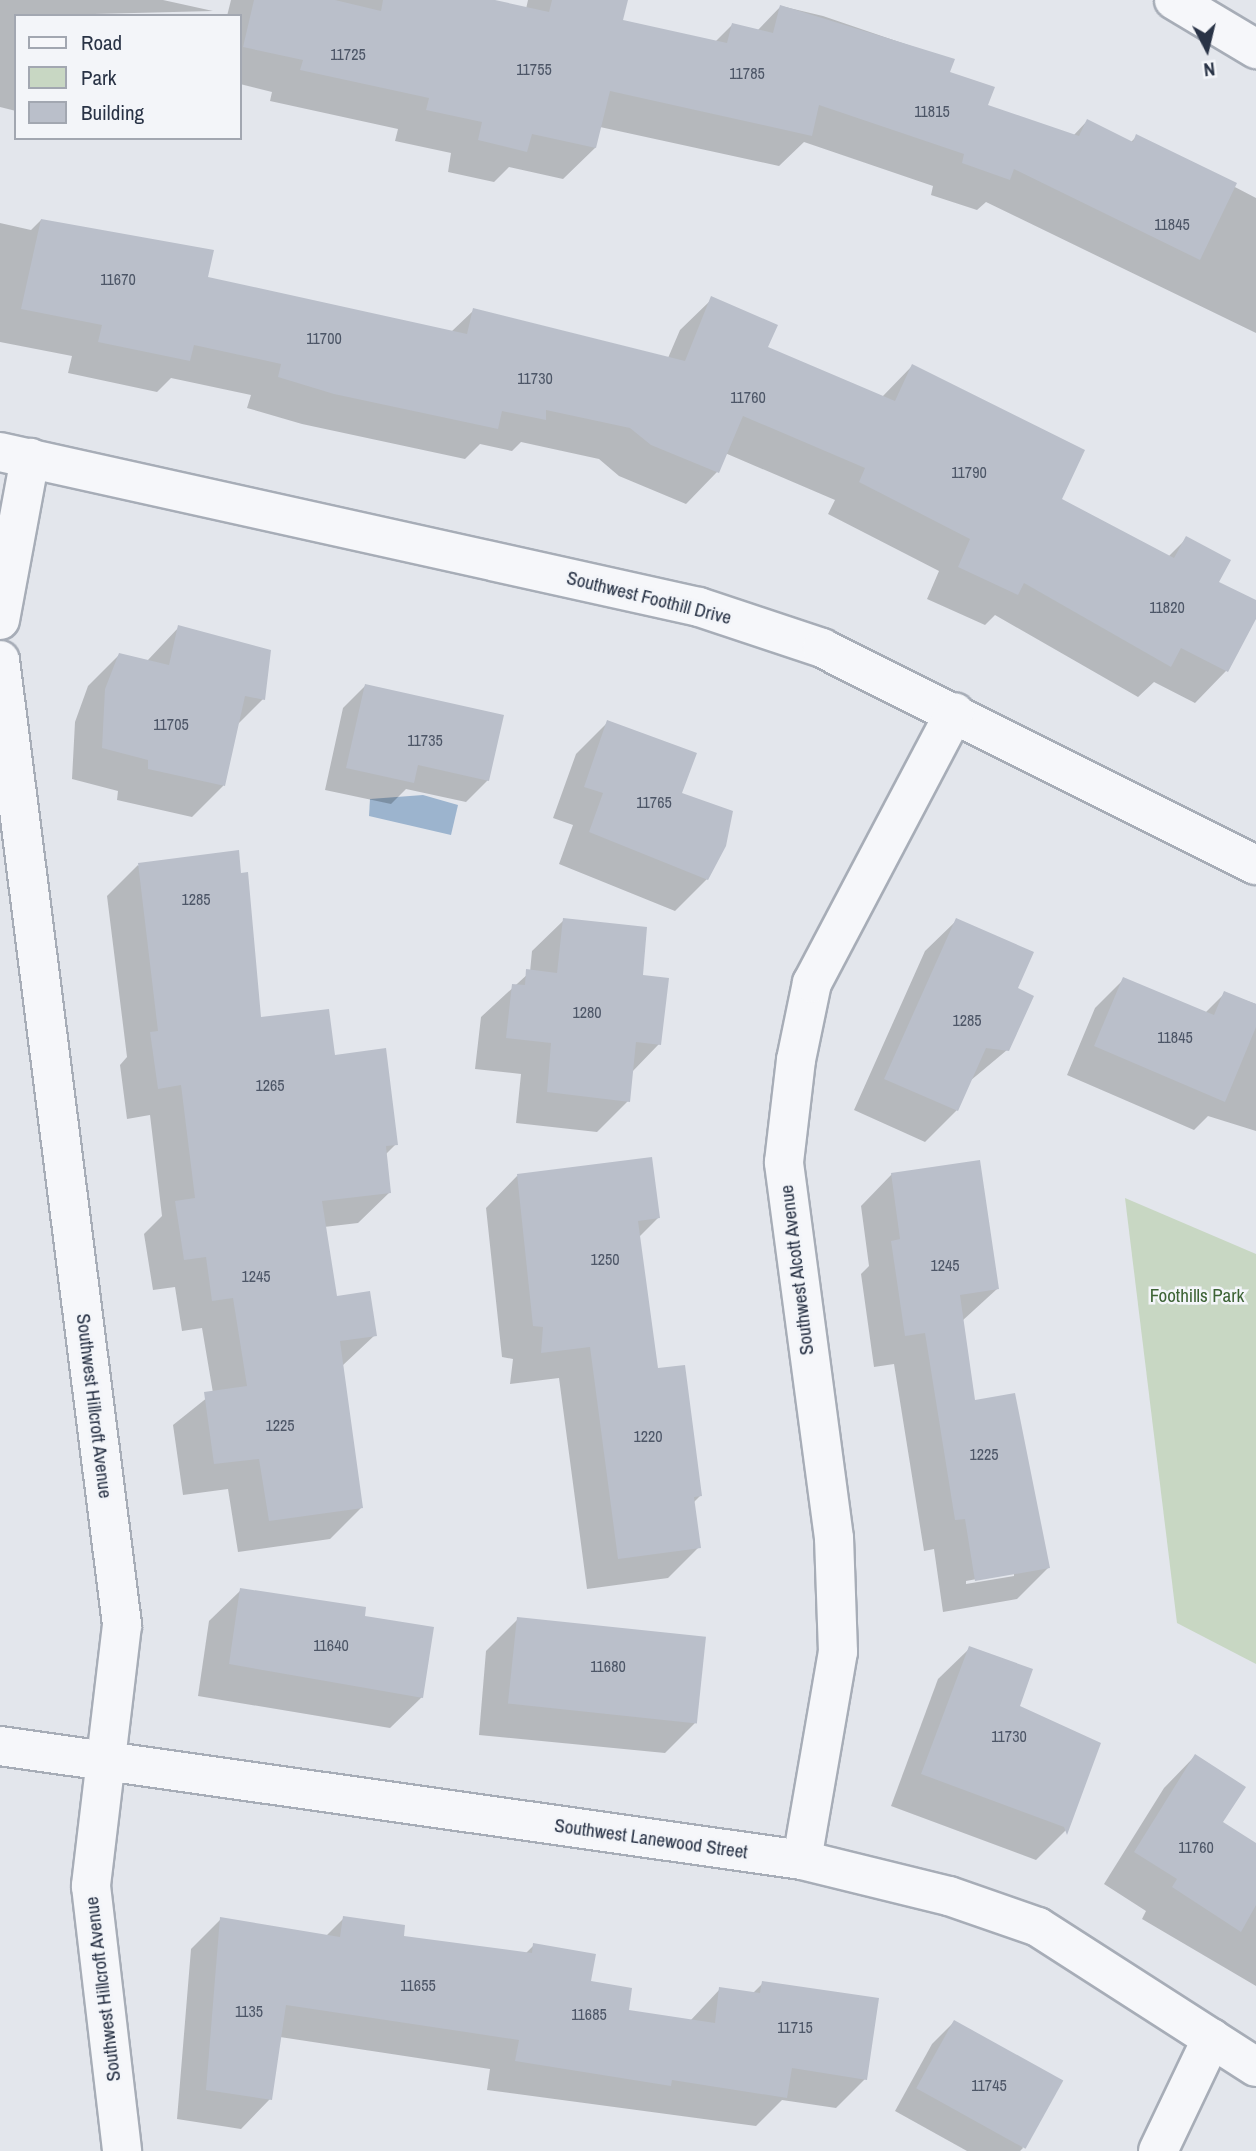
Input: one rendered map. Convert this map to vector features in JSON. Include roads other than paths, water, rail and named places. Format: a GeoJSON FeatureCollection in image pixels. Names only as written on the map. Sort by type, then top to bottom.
{"type":"FeatureCollection","features":[{"type":"Feature","properties":{"kind":"street"},"geometry":{"type":"LineString","coordinates":[[1174,0],[1256,49]]}},
{"type":"Feature","properties":{"kind":"street"},"geometry":{"type":"LineString","coordinates":[[0,620],[15,455]]}},
{"type":"Feature","properties":{"kind":"street","name":"Southwest Foothill Drive"},"geometry":{"type":"LineString","coordinates":[[15,455],[699,607],[822,648],[955,712],[1256,865]]}},
{"type":"Feature","properties":{"kind":"street","name":"Southwest Hillcroft Avenue"},"geometry":{"type":"LineString","coordinates":[[0,660],[122,1625],[121,1675],[104,1761],[91,1886],[122,2151]]}},
{"type":"Feature","properties":{"kind":"street","name":"Southwest Alcott Avenue"},"geometry":{"type":"LineString","coordinates":[[802,1860],[838,1652],[834,1538],[784,1162],[796,1060],[812,983],[955,712]]}},
{"type":"Feature","properties":{"kind":"street","name":"Southwest Lanewood Street"},"geometry":{"type":"LineString","coordinates":[[0,1746],[802,1860],[949,1896],[1038,1927],[1256,2067]]}},
{"type":"Feature","properties":{"kind":"street"},"geometry":{"type":"LineString","coordinates":[[1158,2151],[1212,2038]]}},
{"type":"Feature","properties":{"kind":"water"},"geometry":{"type":"Polygon","coordinates":[[[423,795],[458,805],[451,835],[369,816],[370,799],[423,795]]]}},
{"type":"Feature","properties":{"kind":"park label","name":"Foothills Park"},"geometry":{"type":"Point","coordinates":[1197,1296]}}]}
